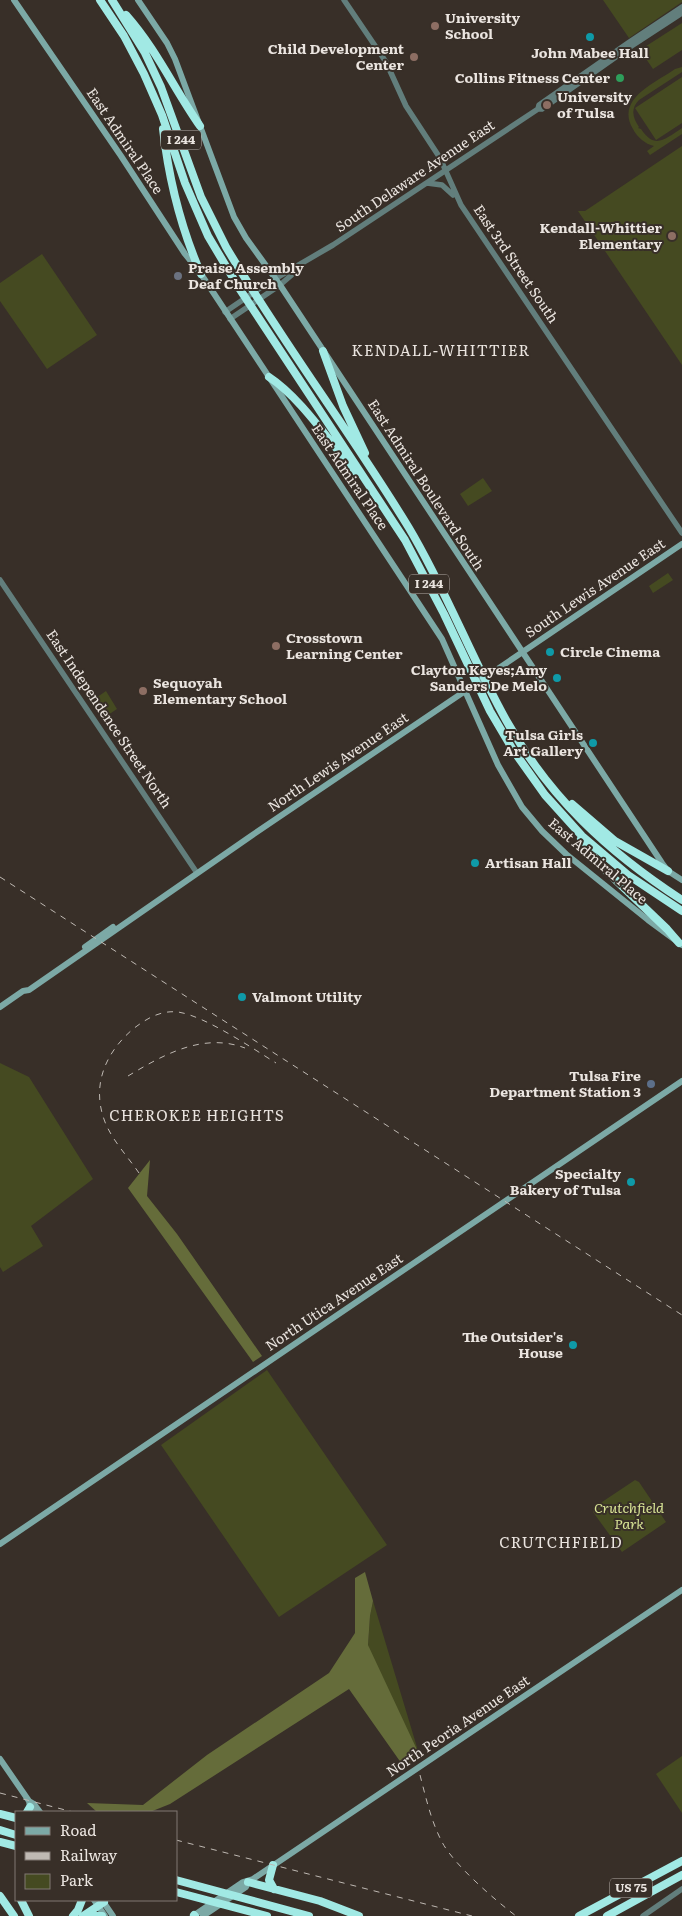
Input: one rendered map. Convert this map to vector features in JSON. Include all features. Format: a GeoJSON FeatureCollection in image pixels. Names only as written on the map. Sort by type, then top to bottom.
{"type":"FeatureCollection","features":[{"type":"Feature","properties":{"kind":"highway","name":"I 244"},"geometry":{"type":"LineString","coordinates":[[100,0],[135,56],[162,115],[197,211],[213,244],[238,288],[405,540],[431,587],[503,734],[535,782],[570,823],[628,875],[682,911]]}},
{"type":"Feature","properties":{"kind":"highway","name":"I 244"},"geometry":{"type":"LineString","coordinates":[[113,0],[149,62],[169,106],[201,197],[226,247],[373,473],[432,568],[505,719],[523,748],[549,785],[581,820],[614,851],[682,900]]}},
{"type":"Feature","properties":{"kind":"highway"},"geometry":{"type":"LineString","coordinates":[[113,0],[141,32],[200,126]]}},
{"type":"Feature","properties":{"kind":"highway"},"geometry":{"type":"LineString","coordinates":[[162,115],[167,160],[179,214],[184,234],[201,274]]}},
{"type":"Feature","properties":{"kind":"highway"},"geometry":{"type":"LineString","coordinates":[[323,350],[343,406],[373,473]]}},
{"type":"Feature","properties":{"kind":"highway"},"geometry":{"type":"LineString","coordinates":[[268,377],[279,383],[376,494]]}},
{"type":"Feature","properties":{"kind":"highway"},"geometry":{"type":"LineString","coordinates":[[549,785],[610,838],[668,871]]}},
{"type":"Feature","properties":{"kind":"highway"},"geometry":{"type":"LineString","coordinates":[[570,823],[599,864],[667,929],[680,944]]}},
{"type":"Feature","properties":{"kind":"highway"},"geometry":{"type":"LineString","coordinates":[[0,1814],[15,1818]]}},
{"type":"Feature","properties":{"kind":"highway"},"geometry":{"type":"LineString","coordinates":[[0,1830],[15,1835]]}},
{"type":"Feature","properties":{"kind":"highway"},"geometry":{"type":"LineString","coordinates":[[0,1842],[15,1846]]}},
{"type":"Feature","properties":{"kind":"highway","name":"US 75"},"geometry":{"type":"LineString","coordinates":[[579,1916],[682,1861]]}},
{"type":"Feature","properties":{"kind":"highway"},"geometry":{"type":"LineString","coordinates":[[273,1865],[269,1880],[274,1889]]}},
{"type":"Feature","properties":{"kind":"highway"},"geometry":{"type":"LineString","coordinates":[[178,1875],[222,1893]]}},
{"type":"Feature","properties":{"kind":"highway","name":"US 75"},"geometry":{"type":"LineString","coordinates":[[607,1916],[682,1875]]}},
{"type":"Feature","properties":{"kind":"highway"},"geometry":{"type":"LineString","coordinates":[[178,1881],[310,1916]]}},
{"type":"Feature","properties":{"kind":"highway"},"geometry":{"type":"LineString","coordinates":[[248,1882],[320,1901],[359,1916]]}},
{"type":"Feature","properties":{"kind":"highway"},"geometry":{"type":"LineString","coordinates":[[178,1893],[267,1916]]}},
{"type":"Feature","properties":{"kind":"highway"},"geometry":{"type":"LineString","coordinates":[[0,1896],[14,1916]]}},
{"type":"Feature","properties":{"kind":"highway"},"geometry":{"type":"LineString","coordinates":[[22,1901],[29,1916]]}},
{"type":"Feature","properties":{"kind":"highway"},"geometry":{"type":"LineString","coordinates":[[73,1916],[82,1901]]}},
{"type":"Feature","properties":{"kind":"highway"},"geometry":{"type":"LineString","coordinates":[[84,1915],[99,1902]]}},
{"type":"Feature","properties":{"kind":"highway"},"geometry":{"type":"LineString","coordinates":[[84,1915],[104,1916]]}},
{"type":"Feature","properties":{"kind":"main road","name":"East Admiral Place"},"geometry":{"type":"LineString","coordinates":[[14,0],[121,156],[181,248],[201,274],[442,639],[468,690],[505,779],[522,807],[536,825],[566,854],[680,944]]}},
{"type":"Feature","properties":{"kind":"main road","name":"East Admiral Boulevard South"},"geometry":{"type":"LineString","coordinates":[[138,0],[167,43],[185,83],[234,217],[246,238],[280,285],[628,813],[668,871],[682,880]]}},
{"type":"Feature","properties":{"kind":"main road","name":"South Lewis Avenue East"},"geometry":{"type":"LineString","coordinates":[[522,653],[682,544]]}},
{"type":"Feature","properties":{"kind":"main road","name":"North Lewis Avenue East"},"geometry":{"type":"LineString","coordinates":[[0,1007],[23,991],[29,990],[107,937],[168,892],[522,653]]}},
{"type":"Feature","properties":{"kind":"main road","name":"North Utica Avenue East"},"geometry":{"type":"LineString","coordinates":[[0,1544],[682,1081]]}},
{"type":"Feature","properties":{"kind":"main road","name":"North Peoria Avenue East"},"geometry":{"type":"LineString","coordinates":[[194,1916],[208,1909],[237,1889],[243,1882],[248,1882],[682,1590]]}},
{"type":"Feature","properties":{"kind":"main road"},"geometry":{"type":"LineString","coordinates":[[0,1758],[30,1808],[34,1804],[39,1811]]}},
{"type":"Feature","properties":{"kind":"main road"},"geometry":{"type":"LineString","coordinates":[[99,1902],[104,1916]]}},
{"type":"Feature","properties":{"kind":"main road"},"geometry":{"type":"LineString","coordinates":[[99,1902],[114,1916]]}},
{"type":"Feature","properties":{"kind":"main road","name":"North Peoria Avenue East"},"geometry":{"type":"LineString","coordinates":[[203,1916],[208,1909]]}},
{"type":"Feature","properties":{"kind":"street","name":"East 3rd Street South"},"geometry":{"type":"LineString","coordinates":[[344,0],[386,62],[404,102],[439,156],[461,204],[682,533]]}},
{"type":"Feature","properties":{"kind":"street","name":"South Delaware Avenue East"},"geometry":{"type":"LineString","coordinates":[[538,109],[540,105],[585,73],[682,7]]}},
{"type":"Feature","properties":{"kind":"street","name":"South Delaware Avenue East"},"geometry":{"type":"LineString","coordinates":[[226,312],[275,279],[305,263],[538,109],[542,109],[682,13]]}},
{"type":"Feature","properties":{"kind":"street"},"geometry":{"type":"LineString","coordinates":[[426,183],[436,183],[447,188],[461,204]]}},
{"type":"Feature","properties":{"kind":"street","name":"South Delaware Avenue East"},"geometry":{"type":"LineString","coordinates":[[230,319],[280,285],[305,263]]}},
{"type":"Feature","properties":{"kind":"street","name":"East Independence Street North"},"geometry":{"type":"LineString","coordinates":[[0,580],[197,873]]}},
{"type":"Feature","properties":{"kind":"street"},"geometry":{"type":"LineString","coordinates":[[643,1916],[682,1889]]}},
{"type":"Feature","properties":{"kind":"green space"},"geometry":{"type":"Polygon","coordinates":[[[603,0],[682,0],[682,2],[629,38],[603,0]]]}},
{"type":"Feature","properties":{"kind":"green space"},"geometry":{"type":"Polygon","coordinates":[[[682,23],[682,50],[653,69],[640,50],[682,23]]]}},
{"type":"Feature","properties":{"kind":"green space"},"geometry":{"type":"Polygon","coordinates":[[[682,67],[682,72],[639,100],[634,107],[633,114],[638,128],[651,139],[656,141],[665,139],[682,128],[682,134],[650,155],[647,151],[654,146],[644,142],[635,132],[629,118],[629,109],[633,101],[648,86],[675,69],[682,67]]]}},
{"type":"Feature","properties":{"kind":"green space"},"geometry":{"type":"Polygon","coordinates":[[[682,77],[682,123],[656,140],[635,108],[682,77]]]}},
{"type":"Feature","properties":{"kind":"green space"},"geometry":{"type":"Polygon","coordinates":[[[682,146],[682,365],[578,211],[585,211],[682,146]]]}},
{"type":"Feature","properties":{"kind":"green space"},"geometry":{"type":"Polygon","coordinates":[[[42,254],[97,335],[47,369],[0,301],[0,283],[42,254]]]}},
{"type":"Feature","properties":{"kind":"green space"},"geometry":{"type":"Polygon","coordinates":[[[483,478],[492,491],[468,506],[460,494],[483,478]]]}},
{"type":"Feature","properties":{"kind":"green space"},"geometry":{"type":"Polygon","coordinates":[[[668,573],[673,580],[653,593],[649,586],[668,573]]]}},
{"type":"Feature","properties":{"kind":"green space"},"geometry":{"type":"Polygon","coordinates":[[[106,691],[117,709],[105,717],[93,700],[106,691]]]}},
{"type":"Feature","properties":{"kind":"green space"},"geometry":{"type":"Polygon","coordinates":[[[0,1063],[29,1077],[93,1179],[31,1226],[43,1246],[3,1272],[0,1267],[0,1063]]]}},
{"type":"Feature","properties":{"kind":"green space"},"geometry":{"type":"Polygon","coordinates":[[[150,1160],[147,1196],[177,1234],[262,1356],[253,1362],[128,1188],[150,1160]]]}},
{"type":"Feature","properties":{"kind":"green space"},"geometry":{"type":"Polygon","coordinates":[[[267,1370],[387,1545],[279,1617],[161,1445],[267,1370]]]}},
{"type":"Feature","properties":{"kind":"green space","name":"Crutchfield Park"},"geometry":{"type":"Polygon","coordinates":[[[635,1480],[639,1482],[666,1522],[622,1552],[593,1512],[593,1508],[635,1480]]]}},
{"type":"Feature","properties":{"kind":"green space"},"geometry":{"type":"Polygon","coordinates":[[[365,1572],[373,1601],[368,1645],[419,1754],[404,1767],[349,1689],[170,1804],[152,1811],[96,1811],[87,1803],[143,1805],[207,1755],[329,1673],[355,1633],[355,1578],[365,1572]]]}},
{"type":"Feature","properties":{"kind":"green space"},"geometry":{"type":"Polygon","coordinates":[[[373,1601],[419,1754],[404,1767],[368,1645],[373,1601]]]}},
{"type":"Feature","properties":{"kind":"green space"},"geometry":{"type":"Polygon","coordinates":[[[682,1756],[682,1813],[656,1774],[682,1756]]]}},
{"type":"Feature","properties":{"kind":"railway"},"geometry":{"type":"LineString","coordinates":[[0,877],[682,1315]]}},
{"type":"Feature","properties":{"kind":"railway"},"geometry":{"type":"LineString","coordinates":[[139,1173],[108,1129],[101,1109],[100,1096],[100,1083],[108,1059],[123,1038],[133,1029],[159,1014],[178,1012],[215,1026],[276,1063]]}},
{"type":"Feature","properties":{"kind":"railway"},"geometry":{"type":"LineString","coordinates":[[128,1076],[169,1054],[199,1044],[229,1044],[245,1048]]}},
{"type":"Feature","properties":{"kind":"railway"},"geometry":{"type":"LineString","coordinates":[[420,1775],[435,1826],[448,1851],[476,1882],[516,1916]]}},
{"type":"Feature","properties":{"kind":"railway"},"geometry":{"type":"LineString","coordinates":[[0,1793],[69,1811]]}},
{"type":"Feature","properties":{"kind":"railway"},"geometry":{"type":"LineString","coordinates":[[178,1841],[472,1916]]}},
{"type":"Feature","properties":{"kind":"place","name":"University School"},"geometry":{"type":"Point","coordinates":[435,26]}},
{"type":"Feature","properties":{"kind":"place","name":"John Mabee Hall"},"geometry":{"type":"Point","coordinates":[590,37]}},
{"type":"Feature","properties":{"kind":"place","name":"Child Development Center"},"geometry":{"type":"Point","coordinates":[414,57]}},
{"type":"Feature","properties":{"kind":"place","name":"Collins Fitness Center"},"geometry":{"type":"Point","coordinates":[620,78]}},
{"type":"Feature","properties":{"kind":"place","name":"University of Tulsa"},"geometry":{"type":"Point","coordinates":[547,105]}},
{"type":"Feature","properties":{"kind":"place","name":"Kendall-Whittier Elementary"},"geometry":{"type":"Point","coordinates":[672,236]}},
{"type":"Feature","properties":{"kind":"place","name":"Praise Assembly Deaf Church"},"geometry":{"type":"Point","coordinates":[178,276]}},
{"type":"Feature","properties":{"kind":"place","name":"Crosstown Learning Center"},"geometry":{"type":"Point","coordinates":[276,646]}},
{"type":"Feature","properties":{"kind":"place","name":"Circle Cinema"},"geometry":{"type":"Point","coordinates":[550,652]}},
{"type":"Feature","properties":{"kind":"place","name":"Clayton Keyes;Amy Sanders De Melo"},"geometry":{"type":"Point","coordinates":[557,678]}},
{"type":"Feature","properties":{"kind":"place","name":"Sequoyah Elementary School"},"geometry":{"type":"Point","coordinates":[143,691]}},
{"type":"Feature","properties":{"kind":"place","name":"Tulsa Girls Art Gallery"},"geometry":{"type":"Point","coordinates":[593,743]}},
{"type":"Feature","properties":{"kind":"place","name":"Artisan Hall"},"geometry":{"type":"Point","coordinates":[475,863]}},
{"type":"Feature","properties":{"kind":"place","name":"Valmont Utility"},"geometry":{"type":"Point","coordinates":[242,997]}},
{"type":"Feature","properties":{"kind":"place","name":"Tulsa Fire Department Station 3"},"geometry":{"type":"Point","coordinates":[651,1084]}},
{"type":"Feature","properties":{"kind":"place","name":"Specialty Bakery of Tulsa"},"geometry":{"type":"Point","coordinates":[631,1182]}},
{"type":"Feature","properties":{"kind":"place","name":"The Outsider's House"},"geometry":{"type":"Point","coordinates":[573,1345]}},
{"type":"Feature","properties":{"kind":"district","name":"KENDALL-WHITTIER"},"geometry":{"type":"Point","coordinates":[441,351]}},
{"type":"Feature","properties":{"kind":"district","name":"CHEROKEE HEIGHTS"},"geometry":{"type":"Point","coordinates":[197,1116]}},
{"type":"Feature","properties":{"kind":"district","name":"CRUTCHFIELD"},"geometry":{"type":"Point","coordinates":[561,1543]}}]}
